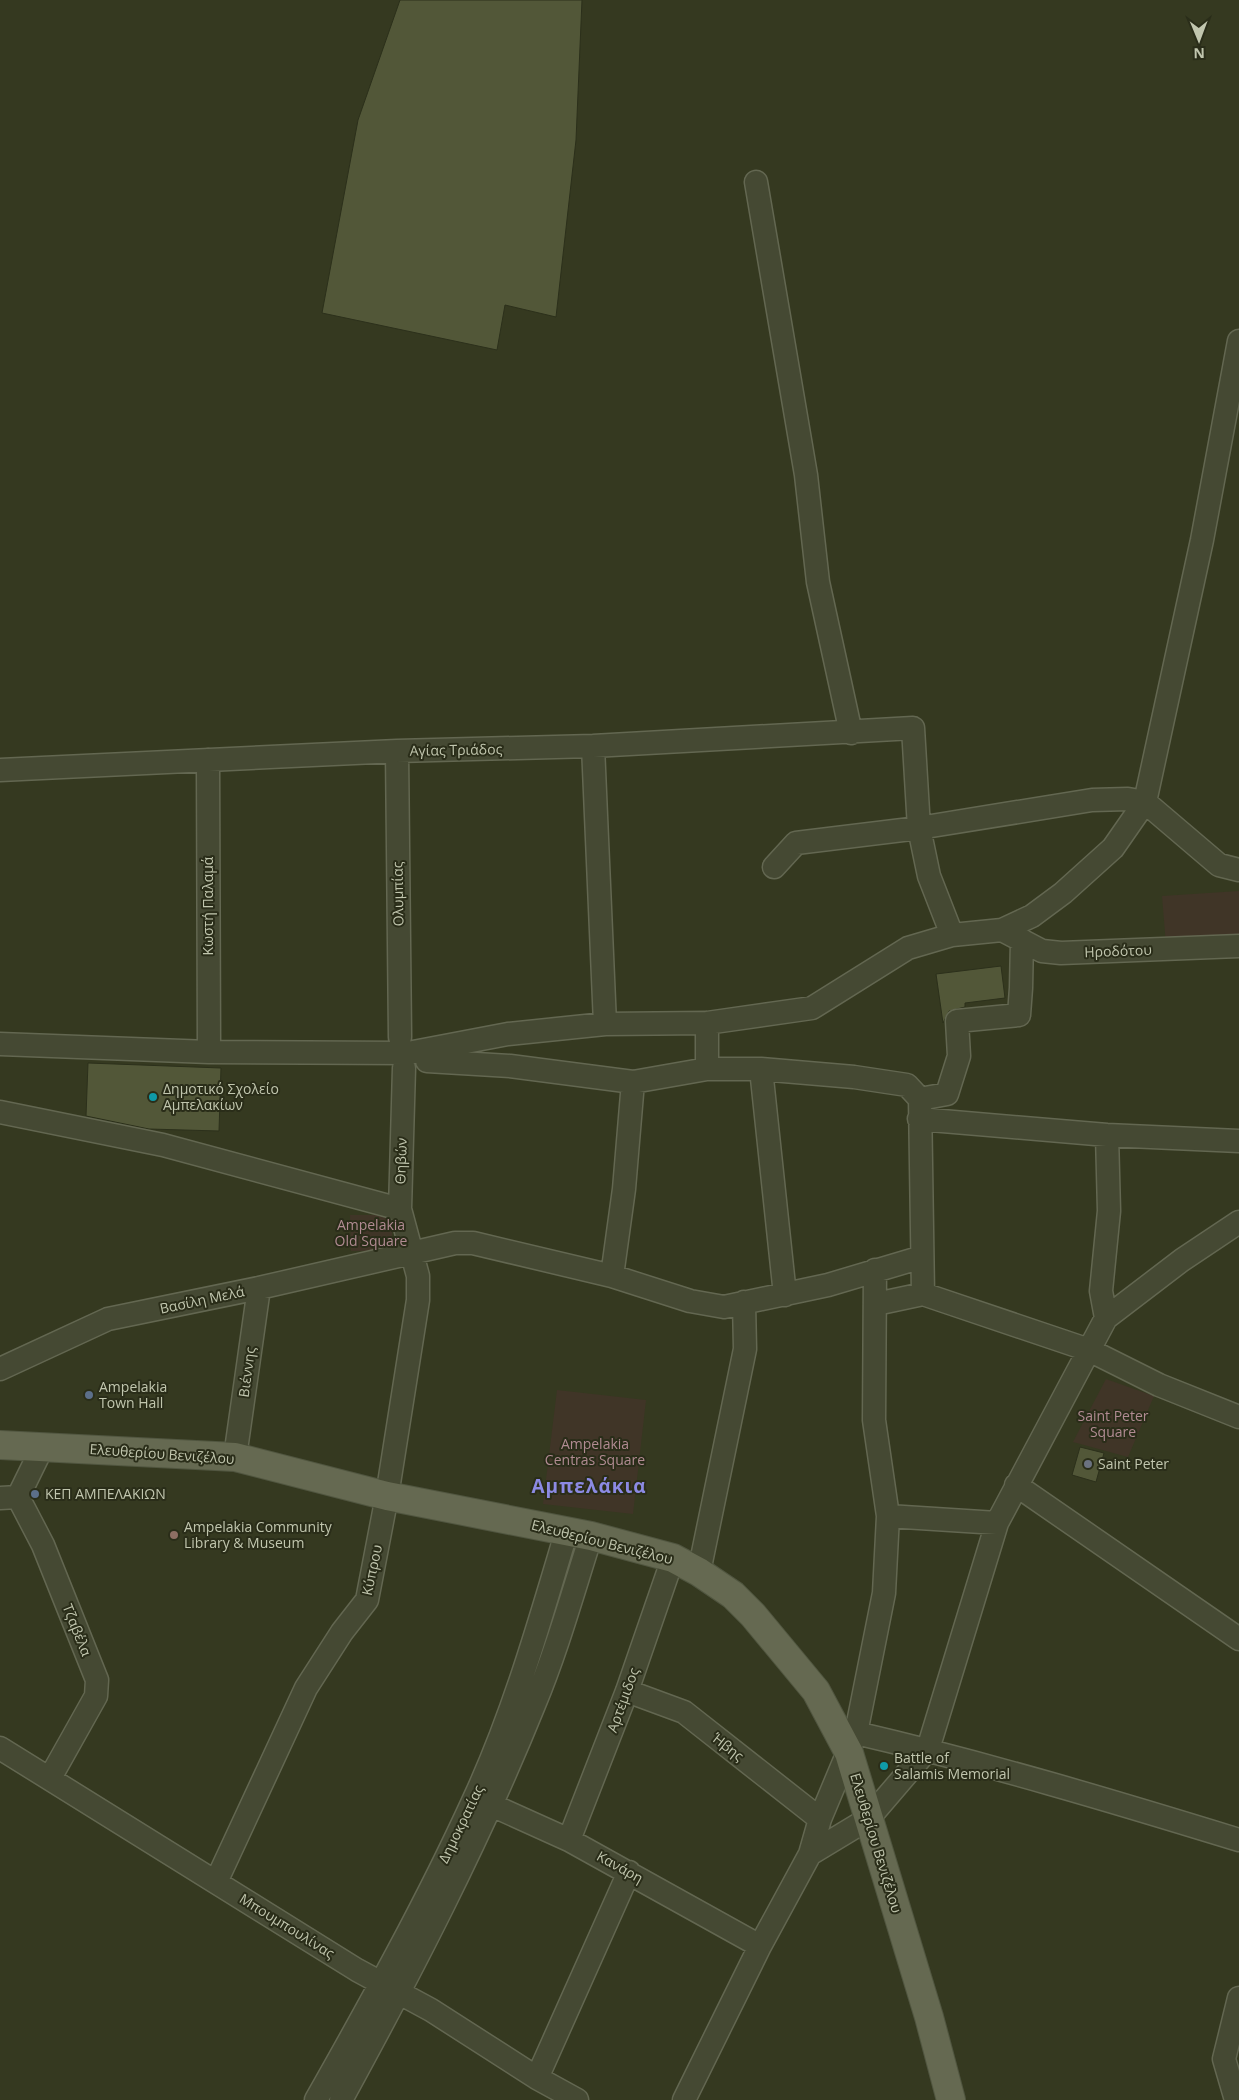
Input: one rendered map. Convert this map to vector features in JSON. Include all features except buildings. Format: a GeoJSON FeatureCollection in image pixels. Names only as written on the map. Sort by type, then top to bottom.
{"type":"FeatureCollection","features":[{"type":"Feature","properties":{"kind":"main road","name":"Ελευθερίου Βενιζέλου"},"geometry":{"type":"LineString","coordinates":[[0,1445],[235,1457],[387,1496],[579,1533],[673,1558],[699,1572],[733,1595],[753,1615],[816,1691],[853,1743],[868,1819],[928,2016],[951,2100]]}},
{"type":"Feature","properties":{"kind":"street"},"geometry":{"type":"LineString","coordinates":[[756,182],[767,240],[780,331],[803,456],[818,582],[851,733]]}},
{"type":"Feature","properties":{"kind":"street"},"geometry":{"type":"LineString","coordinates":[[0,1044],[209,1052],[408,1053],[508,1034],[605,1024],[707,1023],[812,1008],[908,948],[952,935],[1002,930],[1032,916],[1063,894],[1113,848],[1145,802],[1202,540],[1239,341]]}},
{"type":"Feature","properties":{"kind":"street","name":"Αγίας Τριάδος"},"geometry":{"type":"LineString","coordinates":[[0,770],[397,751],[593,746],[851,733],[912,728],[919,828]]}},
{"type":"Feature","properties":{"kind":"street"},"geometry":{"type":"LineString","coordinates":[[593,746],[605,1024]]}},
{"type":"Feature","properties":{"kind":"street","name":"Ολυμπίας"},"geometry":{"type":"LineString","coordinates":[[397,751],[400,1036]]}},
{"type":"Feature","properties":{"kind":"street","name":"Κωστή Παλαμά"},"geometry":{"type":"LineString","coordinates":[[208,760],[209,1052]]}},
{"type":"Feature","properties":{"kind":"street"},"geometry":{"type":"LineString","coordinates":[[774,867],[796,843],[919,828],[1092,800],[1128,799],[1145,802],[1219,865],[1239,870]]}},
{"type":"Feature","properties":{"kind":"street"},"geometry":{"type":"LineString","coordinates":[[919,828],[929,876],[952,935]]}},
{"type":"Feature","properties":{"kind":"street","name":"Ηροδότου"},"geometry":{"type":"LineString","coordinates":[[1002,930],[1042,951],[1061,953],[1239,946]]}},
{"type":"Feature","properties":{"kind":"street"},"geometry":{"type":"LineString","coordinates":[[920,1109],[947,1094],[958,1056],[958,1021],[1019,1015],[1022,940]]}},
{"type":"Feature","properties":{"kind":"street"},"geometry":{"type":"LineString","coordinates":[[707,1023],[707,1069]]}},
{"type":"Feature","properties":{"kind":"street"},"geometry":{"type":"LineString","coordinates":[[508,1034],[510,1066]]}},
{"type":"Feature","properties":{"kind":"street"},"geometry":{"type":"LineString","coordinates":[[427,1061],[510,1066],[633,1082],[707,1069],[761,1069],[854,1077],[907,1085],[920,1109],[923,1294]]}},
{"type":"Feature","properties":{"kind":"street","name":"Θηβών"},"geometry":{"type":"LineString","coordinates":[[404,1068],[400,1209],[412,1253]]}},
{"type":"Feature","properties":{"kind":"street"},"geometry":{"type":"LineString","coordinates":[[761,1069],[785,1294]]}},
{"type":"Feature","properties":{"kind":"street"},"geometry":{"type":"LineString","coordinates":[[612,1276],[624,1189],[633,1082]]}},
{"type":"Feature","properties":{"kind":"street"},"geometry":{"type":"LineString","coordinates":[[920,1109],[1107,1135],[1239,1141]]}},
{"type":"Feature","properties":{"kind":"street"},"geometry":{"type":"LineString","coordinates":[[0,1112],[163,1145],[400,1209]]}},
{"type":"Feature","properties":{"kind":"street"},"geometry":{"type":"LineString","coordinates":[[1106,1318],[1101,1291],[1109,1211],[1107,1135]]}},
{"type":"Feature","properties":{"kind":"street"},"geometry":{"type":"LineString","coordinates":[[810,1854],[868,1819],[928,1750],[998,1523],[1016,1485],[1106,1318],[1182,1260],[1239,1222]]}},
{"type":"Feature","properties":{"kind":"street","name":"Βασίλη Μελά"},"geometry":{"type":"LineString","coordinates":[[0,1369],[108,1319],[259,1288],[454,1243],[473,1243],[612,1276],[690,1301],[724,1307],[828,1285],[922,1257]]}},
{"type":"Feature","properties":{"kind":"street","name":"Κύπρου"},"geometry":{"type":"LineString","coordinates":[[216,1882],[306,1688],[342,1632],[367,1600],[387,1496],[418,1300],[418,1276],[412,1253]]}},
{"type":"Feature","properties":{"kind":"street"},"geometry":{"type":"LineString","coordinates":[[684,2100],[760,1946],[810,1854],[820,1819],[853,1743],[884,1593],[888,1516],[874,1420],[875,1270]]}},
{"type":"Feature","properties":{"kind":"street","name":"Βιέννης"},"geometry":{"type":"LineString","coordinates":[[235,1457],[259,1288]]}},
{"type":"Feature","properties":{"kind":"street"},"geometry":{"type":"LineString","coordinates":[[876,1304],[923,1294],[1089,1350],[1159,1385],[1239,1417]]}},
{"type":"Feature","properties":{"kind":"street"},"geometry":{"type":"LineString","coordinates":[[699,1572],[745,1349],[744,1302]]}},
{"type":"Feature","properties":{"kind":"street"},"geometry":{"type":"LineString","coordinates":[[9,1498],[42,1446]]}},
{"type":"Feature","properties":{"kind":"street"},"geometry":{"type":"LineString","coordinates":[[1016,1485],[1239,1639]]}},
{"type":"Feature","properties":{"kind":"street","name":"Τζαβέλα"},"geometry":{"type":"LineString","coordinates":[[9,1498],[43,1545],[97,1680],[96,1696],[50,1778]]}},
{"type":"Feature","properties":{"kind":"street"},"geometry":{"type":"LineString","coordinates":[[888,1516],[998,1523]]}},
{"type":"Feature","properties":{"kind":"street","name":"Δημοκρατίας"},"geometry":{"type":"LineString","coordinates":[[341,2100],[390,1989],[482,1801],[534,1704],[566,1615],[579,1533]]}},
{"type":"Feature","properties":{"kind":"street","name":"Αρτέμιδος"},"geometry":{"type":"LineString","coordinates":[[569,1840],[628,1691],[673,1558]]}},
{"type":"Feature","properties":{"kind":"street","name":"Ήβης"},"geometry":{"type":"LineString","coordinates":[[628,1691],[684,1712],[820,1819]]}},
{"type":"Feature","properties":{"kind":"street"},"geometry":{"type":"LineString","coordinates":[[853,1743],[928,1750],[1115,1802],[1239,1840]]}},
{"type":"Feature","properties":{"kind":"street","name":"Μπουμπουλίνας"},"geometry":{"type":"LineString","coordinates":[[0,1748],[390,1989],[431,2010],[537,2078],[576,2100]]}},
{"type":"Feature","properties":{"kind":"street","name":"Κανάρη"},"geometry":{"type":"LineString","coordinates":[[482,1801],[569,1840],[760,1946]]}},
{"type":"Feature","properties":{"kind":"street"},"geometry":{"type":"LineString","coordinates":[[537,2078],[629,1872]]}},
{"type":"Feature","properties":{"kind":"street","name":"Δημοκρατίας"},"geometry":{"type":"LineString","coordinates":[[316,2100],[390,1989]]}},
{"type":"Feature","properties":{"kind":"street"},"geometry":{"type":"LineString","coordinates":[[1236,2100],[1224,2059],[1239,1998]]}},
{"type":"Feature","properties":{"kind":"green space"},"geometry":{"type":"Polygon","coordinates":[[[1239,891],[1239,940],[1166,945],[1162,896],[1239,891]]]}},
{"type":"Feature","properties":{"kind":"green space","name":"Ampelakia Old Square"},"geometry":{"type":"Polygon","coordinates":[[[350,1215],[392,1215],[392,1251],[351,1251],[350,1215]]]}},
{"type":"Feature","properties":{"kind":"green space","name":"Saint Peter Square"},"geometry":{"type":"Polygon","coordinates":[[[1106,1379],[1154,1396],[1128,1457],[1073,1442],[1106,1379]]]}},
{"type":"Feature","properties":{"kind":"green space","name":"Ampelakia Centras Square"},"geometry":{"type":"Polygon","coordinates":[[[557,1390],[646,1400],[633,1514],[543,1504],[557,1390]]]}},
{"type":"Feature","properties":{"kind":"place","name":"Δημοτικό Σχολείο Αμπελακίων"},"geometry":{"type":"Point","coordinates":[153,1097]}},
{"type":"Feature","properties":{"kind":"place","name":"Ampelakia Town Hall"},"geometry":{"type":"Point","coordinates":[89,1395]}},
{"type":"Feature","properties":{"kind":"place","name":"Saint Peter"},"geometry":{"type":"Point","coordinates":[1088,1464]}},
{"type":"Feature","properties":{"kind":"place","name":"ΚΕΠ ΑΜΠΕΛΑΚΙΩΝ"},"geometry":{"type":"Point","coordinates":[35,1494]}},
{"type":"Feature","properties":{"kind":"place","name":"Ampelakia Community Library & Museum"},"geometry":{"type":"Point","coordinates":[174,1535]}},
{"type":"Feature","properties":{"kind":"place","name":"Battle of Salamis Memorial"},"geometry":{"type":"Point","coordinates":[884,1766]}},
{"type":"Feature","properties":{"kind":"district","name":"Αμπελάκια"},"geometry":{"type":"Point","coordinates":[589,1486]}}]}
